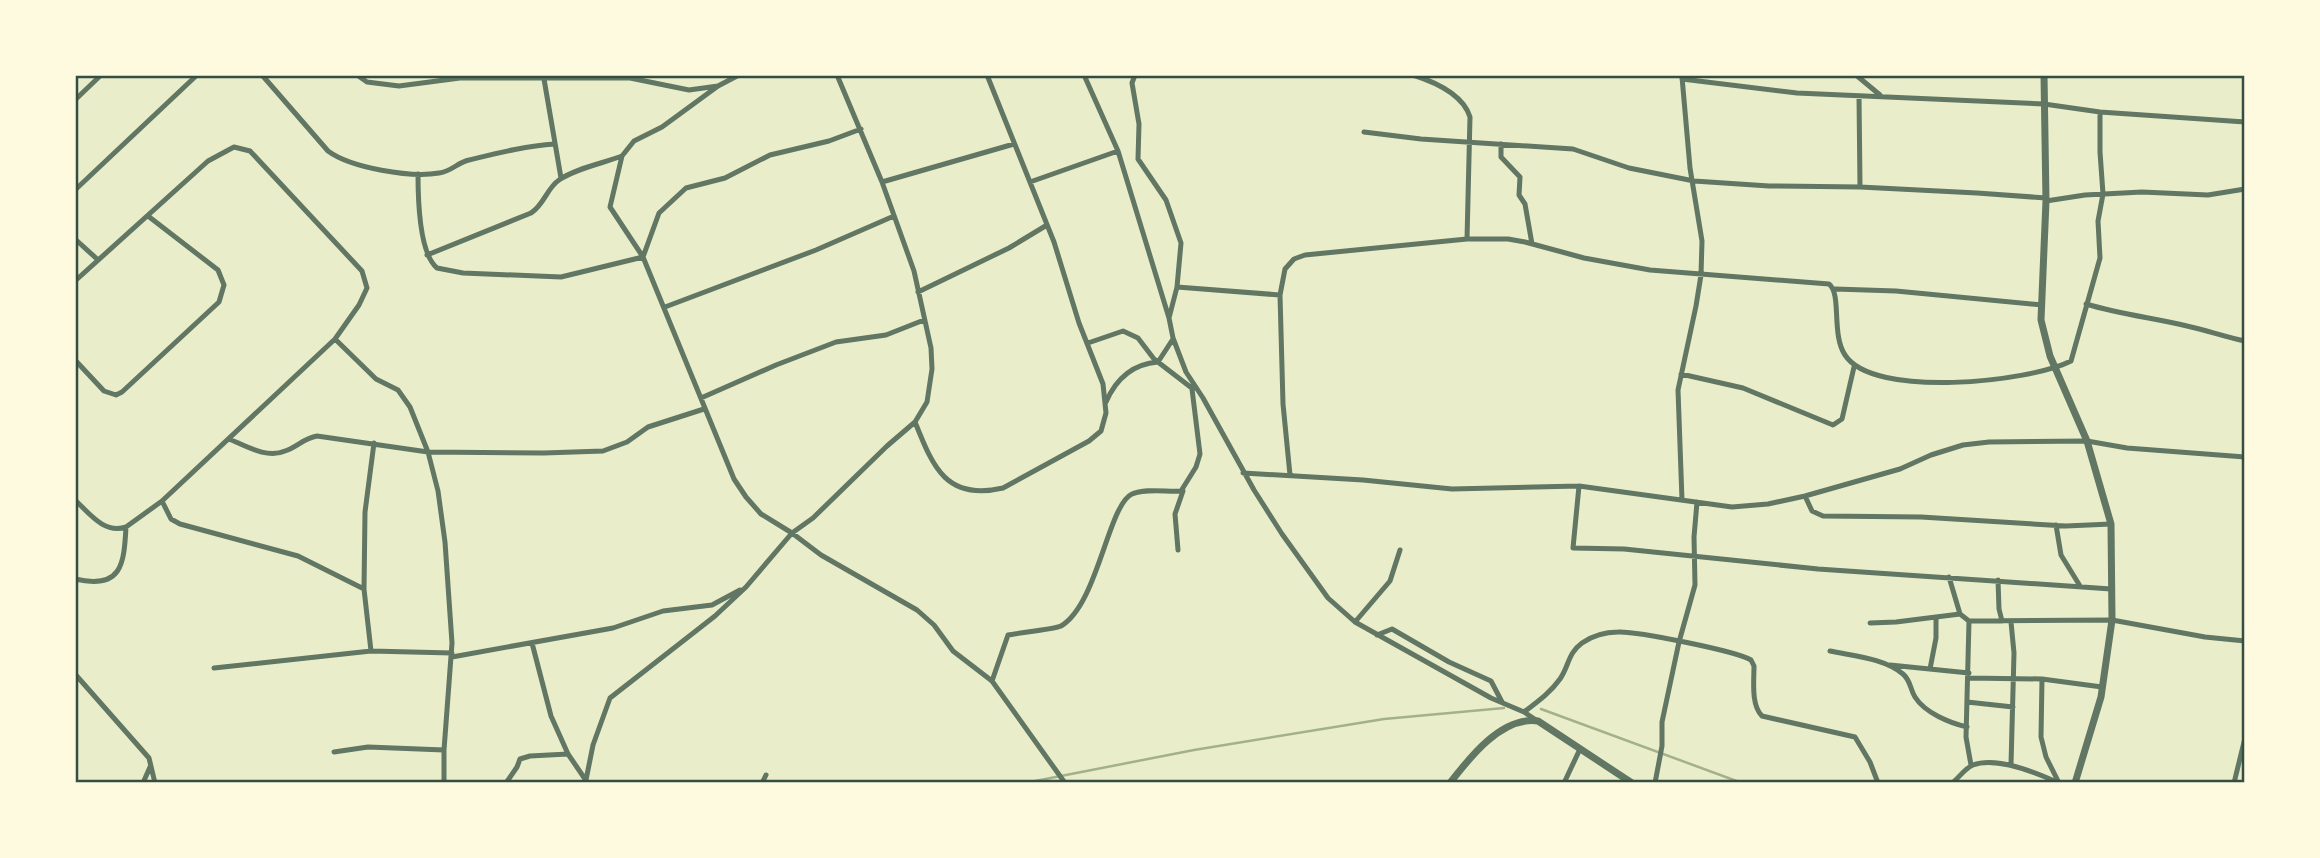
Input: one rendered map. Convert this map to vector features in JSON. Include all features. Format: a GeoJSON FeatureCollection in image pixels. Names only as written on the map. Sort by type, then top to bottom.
{"type":"FeatureCollection","features":[{"type":"Feature","properties":{"kind":"street"},"geometry":{"type":"LineString","coordinates":[[75,100],[101,75]]}},
{"type":"Feature","properties":{"kind":"street"},"geometry":{"type":"LineString","coordinates":[[75,190],[197,75]]}},
{"type":"Feature","properties":{"kind":"street"},"geometry":{"type":"LineString","coordinates":[[262,75],[328,152],[338,159],[390,171],[418,174],[445,172],[466,160],[514,148],[555,144]]}},
{"type":"Feature","properties":{"kind":"street"},"geometry":{"type":"LineString","coordinates":[[356,75],[367,82],[399,86],[447,78],[646,78],[682,90],[718,86]]}},
{"type":"Feature","properties":{"kind":"street"},"geometry":{"type":"LineString","coordinates":[[739,75],[718,86],[662,127],[638,137],[622,156],[610,207],[643,257],[734,479],[761,514],[821,555],[917,610],[934,625],[953,651],[992,681],[1065,783]]}},
{"type":"Feature","properties":{"kind":"street"},"geometry":{"type":"LineString","coordinates":[[586,781],[593,745],[610,698],[705,624],[746,587],[792,533],[813,517],[915,422],[927,402],[932,369],[931,348],[914,271],[883,182],[837,75]]}},
{"type":"Feature","properties":{"kind":"street"},"geometry":{"type":"LineString","coordinates":[[915,422],[929,457],[946,479],[963,489],[992,491],[1003,488],[1089,441],[1101,431],[1106,413],[1103,384],[1079,323],[1047,225],[987,75]]}},
{"type":"Feature","properties":{"kind":"street"},"geometry":{"type":"LineString","coordinates":[[1084,75],[1118,151],[1173,338],[1186,372],[1243,473],[1328,598],[1354,622],[1502,703],[1524,712],[1632,783]]}},
{"type":"Feature","properties":{"kind":"street"},"geometry":{"type":"LineString","coordinates":[[1135,75],[1132,83],[1139,124],[1138,159],[1166,200],[1169,215],[1181,243],[1177,287],[1169,318]]}},
{"type":"Feature","properties":{"kind":"street"},"geometry":{"type":"LineString","coordinates":[[1413,75],[1449,91],[1467,107],[1470,117],[1467,239]]}},
{"type":"Feature","properties":{"kind":"street"},"geometry":{"type":"LineString","coordinates":[[1856,75],[1882,96]]}},
{"type":"Feature","properties":{"kind":"street"},"geometry":{"type":"LineString","coordinates":[[2044,75],[2046,200],[2041,320],[2056,369],[2087,441],[2110,524],[2112,620],[2102,687],[2075,782]]}},
{"type":"Feature","properties":{"kind":"street"},"geometry":{"type":"LineString","coordinates":[[1682,500],[1678,390],[1701,275],[1702,241],[1690,168],[1682,77],[1797,93],[2044,104],[2100,112],[2245,122]]}},
{"type":"Feature","properties":{"kind":"street"},"geometry":{"type":"LineString","coordinates":[[539,78],[561,178]]}},
{"type":"Feature","properties":{"kind":"street"},"geometry":{"type":"LineString","coordinates":[[1859,96],[1860,187]]}},
{"type":"Feature","properties":{"kind":"street"},"geometry":{"type":"LineString","coordinates":[[1835,289],[1838,341],[1844,354],[1854,367],[1889,379],[1953,382],[2002,379],[2056,369],[2071,361],[2100,258],[2098,221],[2103,194],[2100,112]]}},
{"type":"Feature","properties":{"kind":"street"},"geometry":{"type":"LineString","coordinates":[[643,257],[660,214],[686,188],[725,178],[770,155],[829,141],[861,129]]}},
{"type":"Feature","properties":{"kind":"street"},"geometry":{"type":"LineString","coordinates":[[1364,132],[1573,149],[1629,168],[1694,181],[1769,186],[1860,187],[2046,200],[2142,191],[2208,195],[2245,189]]}},
{"type":"Feature","properties":{"kind":"street"},"geometry":{"type":"LineString","coordinates":[[883,182],[1014,144]]}},
{"type":"Feature","properties":{"kind":"street"},"geometry":{"type":"LineString","coordinates":[[1500,144],[1501,158],[1520,177],[1519,195],[1525,204],[1532,244]]}},
{"type":"Feature","properties":{"kind":"street"},"geometry":{"type":"LineString","coordinates":[[75,281],[208,161],[234,147],[250,151],[362,271],[367,288],[359,305],[335,339],[162,501],[126,527],[118,529],[103,526],[75,500]]}},
{"type":"Feature","properties":{"kind":"street"},"geometry":{"type":"LineString","coordinates":[[1030,182],[1118,151]]}},
{"type":"Feature","properties":{"kind":"street"},"geometry":{"type":"LineString","coordinates":[[427,255],[531,213],[561,178],[622,156]]}},
{"type":"Feature","properties":{"kind":"street"},"geometry":{"type":"LineString","coordinates":[[418,174],[418,196],[427,255],[433,264],[443,271],[561,277],[643,257]]}},
{"type":"Feature","properties":{"kind":"street"},"geometry":{"type":"LineString","coordinates":[[75,360],[104,391],[116,395],[219,302],[224,285],[218,270],[148,216]]}},
{"type":"Feature","properties":{"kind":"street"},"geometry":{"type":"LineString","coordinates":[[665,307],[816,250],[894,216]]}},
{"type":"Feature","properties":{"kind":"street"},"geometry":{"type":"LineString","coordinates":[[918,292],[1009,248],[1047,225]]}},
{"type":"Feature","properties":{"kind":"street"},"geometry":{"type":"LineString","coordinates":[[75,239],[97,259]]}},
{"type":"Feature","properties":{"kind":"street"},"geometry":{"type":"LineString","coordinates":[[1290,475],[1283,404],[1280,295],[1285,269],[1305,254],[1467,239],[1508,239],[1608,263],[1650,270],[1829,284],[1835,289],[1896,291],[2042,305]]}},
{"type":"Feature","properties":{"kind":"street"},"geometry":{"type":"LineString","coordinates":[[1177,287],[1280,295]]}},
{"type":"Feature","properties":{"kind":"street"},"geometry":{"type":"LineString","coordinates":[[2086,304],[2118,313],[2190,326],[2221,337],[2245,341]]}},
{"type":"Feature","properties":{"kind":"street"},"geometry":{"type":"LineString","coordinates":[[701,398],[836,342],[886,335],[924,320]]}},
{"type":"Feature","properties":{"kind":"street"},"geometry":{"type":"LineString","coordinates":[[1088,343],[1123,331],[1138,338],[1158,362],[1203,398]]}},
{"type":"Feature","properties":{"kind":"street"},"geometry":{"type":"LineString","coordinates":[[1158,362],[1173,338]]}},
{"type":"Feature","properties":{"kind":"street"},"geometry":{"type":"LineString","coordinates":[[335,339],[376,379],[398,390],[416,418],[438,491],[445,542],[452,655],[444,783]]}},
{"type":"Feature","properties":{"kind":"street"},"geometry":{"type":"LineString","coordinates":[[1105,405],[1116,383],[1128,372],[1143,363],[1158,362]]}},
{"type":"Feature","properties":{"kind":"street"},"geometry":{"type":"LineString","coordinates":[[1681,374],[1743,388],[1833,425],[1842,419],[1854,367]]}},
{"type":"Feature","properties":{"kind":"street"},"geometry":{"type":"LineString","coordinates":[[992,681],[1008,635],[1060,627],[1077,610],[1097,571],[1119,508],[1126,498],[1134,493],[1181,491],[1196,467],[1200,454],[1192,389]]}},
{"type":"Feature","properties":{"kind":"street"},"geometry":{"type":"LineString","coordinates":[[229,439],[274,454],[285,452],[309,437],[317,436],[428,452],[603,451],[627,442],[649,426],[704,409]]}},
{"type":"Feature","properties":{"kind":"street"},"geometry":{"type":"LineString","coordinates":[[1243,473],[1452,489],[1579,486],[1732,507],[1768,504],[1805,496],[1900,470],[1931,455],[1963,445],[1989,442],[2087,441],[2127,448],[2245,457]]}},
{"type":"Feature","properties":{"kind":"street"},"geometry":{"type":"LineString","coordinates":[[371,651],[365,589],[365,512],[374,443]]}},
{"type":"Feature","properties":{"kind":"street"},"geometry":{"type":"LineString","coordinates":[[1178,550],[1175,514],[1187,481]]}},
{"type":"Feature","properties":{"kind":"street"},"geometry":{"type":"LineString","coordinates":[[1579,486],[1573,548],[1624,549],[1694,557],[2111,589]]}},
{"type":"Feature","properties":{"kind":"street"},"geometry":{"type":"LineString","coordinates":[[1805,496],[1811,511],[1823,516],[1921,517],[2056,525],[2110,524]]}},
{"type":"Feature","properties":{"kind":"street"},"geometry":{"type":"LineString","coordinates":[[162,501],[171,519],[180,524],[298,556],[365,589]]}},
{"type":"Feature","properties":{"kind":"street"},"geometry":{"type":"LineString","coordinates":[[1655,783],[1662,746],[1662,722],[1678,642],[1695,585],[1697,502]]}},
{"type":"Feature","properties":{"kind":"street"},"geometry":{"type":"LineString","coordinates":[[2056,525],[2061,555],[2080,586]]}},
{"type":"Feature","properties":{"kind":"street"},"geometry":{"type":"LineString","coordinates":[[75,579],[88,582],[108,579],[118,572],[123,561],[126,527]]}},
{"type":"Feature","properties":{"kind":"street"},"geometry":{"type":"LineString","coordinates":[[1354,622],[1391,580],[1399,550]]}},
{"type":"Feature","properties":{"kind":"street"},"geometry":{"type":"LineString","coordinates":[[1949,577],[1960,614],[1969,621],[2112,620],[2205,637],[2245,641]]}},
{"type":"Feature","properties":{"kind":"street"},"geometry":{"type":"LineString","coordinates":[[1998,580],[2002,621]]}},
{"type":"Feature","properties":{"kind":"street"},"geometry":{"type":"LineString","coordinates":[[214,668],[371,651],[452,655],[532,643],[613,628],[663,611],[712,605],[746,587]]}},
{"type":"Feature","properties":{"kind":"street"},"geometry":{"type":"LineString","coordinates":[[1870,622],[1960,614]]}},
{"type":"Feature","properties":{"kind":"street"},"geometry":{"type":"LineString","coordinates":[[1930,669],[1936,638],[1936,618]]}},
{"type":"Feature","properties":{"kind":"street"},"geometry":{"type":"LineString","coordinates":[[1969,621],[1967,727],[1971,765]]}},
{"type":"Feature","properties":{"kind":"street"},"geometry":{"type":"LineString","coordinates":[[2011,622],[2014,678],[2011,765]]}},
{"type":"Feature","properties":{"kind":"street"},"geometry":{"type":"LineString","coordinates":[[1377,635],[1392,629],[1491,681],[1502,703]]}},
{"type":"Feature","properties":{"kind":"street"},"geometry":{"type":"LineString","coordinates":[[1524,712],[1542,699],[1561,677],[1570,654],[1591,638],[1619,631],[1678,642],[1751,660],[1754,666],[1755,705],[1762,716],[1855,737],[1878,783]]}},
{"type":"Feature","properties":{"kind":"street"},"geometry":{"type":"LineString","coordinates":[[532,643],[551,716],[568,754],[586,781]]}},
{"type":"Feature","properties":{"kind":"street"},"geometry":{"type":"LineString","coordinates":[[1830,651],[1887,664],[1969,675],[2042,679],[2102,687]]}},
{"type":"Feature","properties":{"kind":"street"},"geometry":{"type":"LineString","coordinates":[[1887,664],[1902,673],[1910,682],[1914,695],[1926,707],[1950,722],[1967,727]]}},
{"type":"Feature","properties":{"kind":"street"},"geometry":{"type":"LineString","coordinates":[[75,674],[149,758],[155,783]]}},
{"type":"Feature","properties":{"kind":"street"},"geometry":{"type":"LineString","coordinates":[[2042,679],[2041,737],[2046,757],[2059,783]]}},
{"type":"Feature","properties":{"kind":"street"},"geometry":{"type":"LineString","coordinates":[[1967,702],[2013,708]]}},
{"type":"Feature","properties":{"kind":"street"},"geometry":{"type":"LineString","coordinates":[[1450,783],[1493,737],[1514,724],[1538,722]]}},
{"type":"Feature","properties":{"kind":"street"},"geometry":{"type":"LineString","coordinates":[[2234,783],[2245,738]]}},
{"type":"Feature","properties":{"kind":"street"},"geometry":{"type":"LineString","coordinates":[[334,752],[368,747],[444,750]]}},
{"type":"Feature","properties":{"kind":"street"},"geometry":{"type":"LineString","coordinates":[[1564,783],[1580,749]]}},
{"type":"Feature","properties":{"kind":"street"},"geometry":{"type":"LineString","coordinates":[[506,783],[520,760],[568,754]]}},
{"type":"Feature","properties":{"kind":"street"},"geometry":{"type":"LineString","coordinates":[[1952,783],[1971,765],[2011,765],[2036,772],[2059,783]]}},
{"type":"Feature","properties":{"kind":"street"},"geometry":{"type":"LineString","coordinates":[[143,783],[150,767]]}},
{"type":"Feature","properties":{"kind":"street"},"geometry":{"type":"LineString","coordinates":[[762,783],[766,775]]}},
{"type":"Feature","properties":{"kind":"waterway"},"geometry":{"type":"LineString","coordinates":[[1025,783],[1194,750],[1384,719],[1504,708]]}},
{"type":"Feature","properties":{"kind":"waterway"},"geometry":{"type":"LineString","coordinates":[[1541,709],[1742,783]]}}]}
